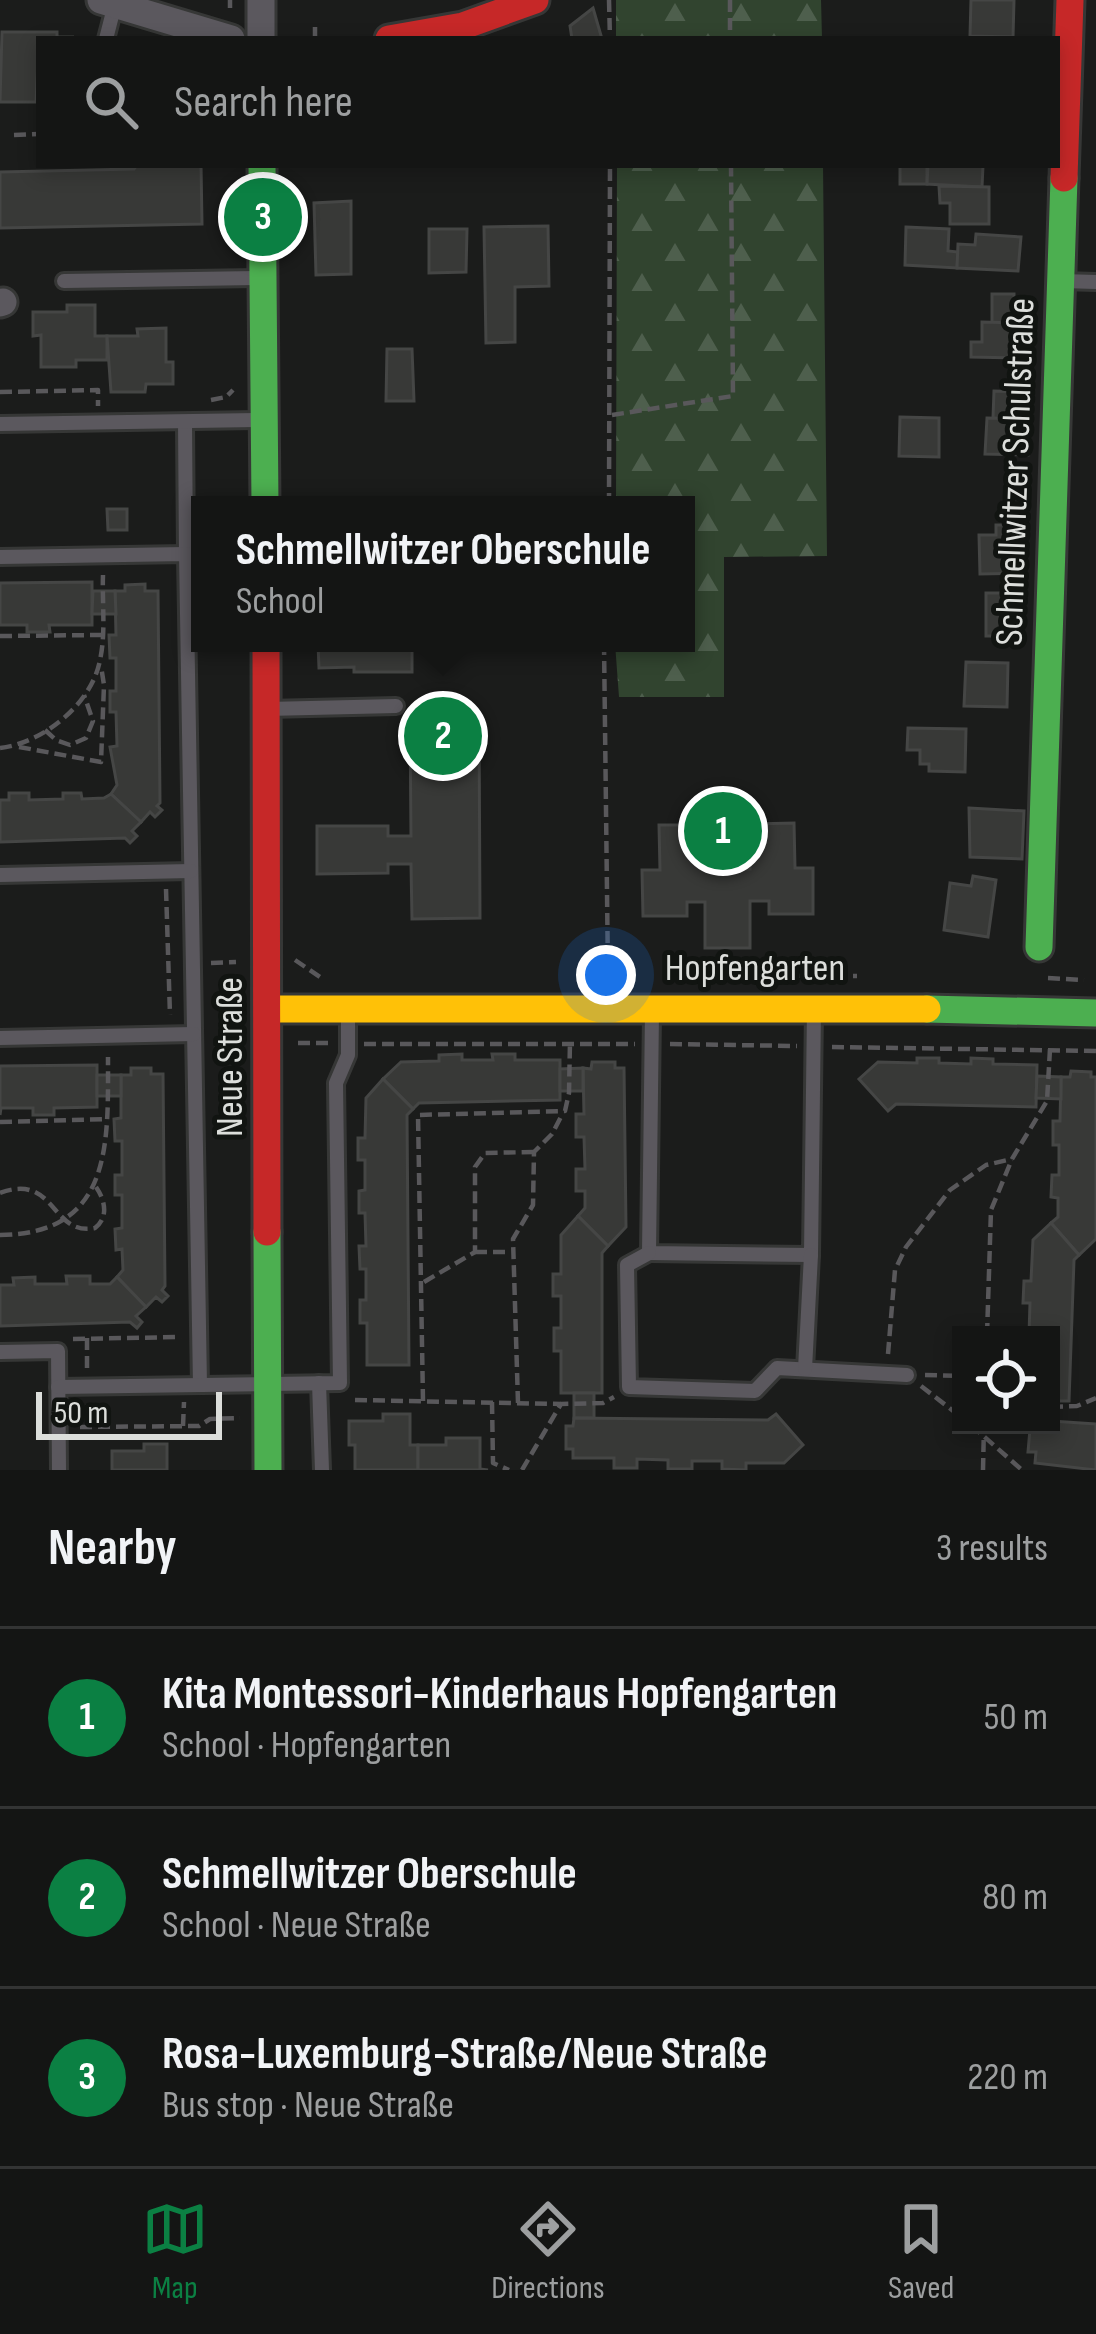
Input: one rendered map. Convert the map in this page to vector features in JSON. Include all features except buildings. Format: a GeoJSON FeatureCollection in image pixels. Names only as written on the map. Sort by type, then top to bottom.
{"type":"FeatureCollection","features":[{"type":"Feature","properties":{"kind":"street"},"geometry":{"type":"LineString","coordinates":[[260,0],[261,36]]}},
{"type":"Feature","properties":{"kind":"street"},"geometry":{"type":"LineString","coordinates":[[406,36],[463,26],[535,0]]}},
{"type":"Feature","properties":{"kind":"street","name":"Schmellwitzer Schulstraße"},"geometry":{"type":"LineString","coordinates":[[1039,947],[1070,0]]}},
{"type":"Feature","properties":{"kind":"street"},"geometry":{"type":"LineString","coordinates":[[108,2],[221,36]]}},
{"type":"Feature","properties":{"kind":"street"},"geometry":{"type":"LineString","coordinates":[[262,168],[265,496]]}},
{"type":"Feature","properties":{"kind":"street","name":"Neue Straße"},"geometry":{"type":"LineString","coordinates":[[266,652],[268,1470]]}},
{"type":"Feature","properties":{"kind":"street","name":"Hopfengarten"},"geometry":{"type":"LineString","coordinates":[[269,1009],[652,1006],[1096,1013]]}},
{"type":"Feature","properties":{"kind":"lane"},"geometry":{"type":"LineString","coordinates":[[106,36],[108,2]]}},
{"type":"Feature","properties":{"kind":"lane"},"geometry":{"type":"LineString","coordinates":[[64,281],[263,278]]}},
{"type":"Feature","properties":{"kind":"lane"},"geometry":{"type":"LineString","coordinates":[[1062,281],[1096,282]]}},
{"type":"Feature","properties":{"kind":"lane"},"geometry":{"type":"LineString","coordinates":[[0,424],[264,420]]}},
{"type":"Feature","properties":{"kind":"lane"},"geometry":{"type":"LineString","coordinates":[[185,422],[200,1384]]}},
{"type":"Feature","properties":{"kind":"lane"},"geometry":{"type":"LineString","coordinates":[[0,557],[186,554]]}},
{"type":"Feature","properties":{"kind":"lane"},"geometry":{"type":"LineString","coordinates":[[267,709],[396,706]]}},
{"type":"Feature","properties":{"kind":"lane"},"geometry":{"type":"LineString","coordinates":[[0,875],[191,871]]}},
{"type":"Feature","properties":{"kind":"lane"},"geometry":{"type":"LineString","coordinates":[[649,1253],[652,1006]]}},
{"type":"Feature","properties":{"kind":"lane"},"geometry":{"type":"LineString","coordinates":[[805,1369],[814,1007]]}},
{"type":"Feature","properties":{"kind":"lane"},"geometry":{"type":"LineString","coordinates":[[58,1387],[340,1383],[336,1084],[348,1044],[348,1009]]}},
{"type":"Feature","properties":{"kind":"lane"},"geometry":{"type":"LineString","coordinates":[[0,1038],[193,1040]]}},
{"type":"Feature","properties":{"kind":"lane"},"geometry":{"type":"LineString","coordinates":[[811,1255],[649,1253],[628,1265],[629,1388],[755,1391],[777,1368],[907,1375]]}},
{"type":"Feature","properties":{"kind":"lane"},"geometry":{"type":"LineString","coordinates":[[0,1352],[58,1351],[59,1470]]}},
{"type":"Feature","properties":{"kind":"lane"},"geometry":{"type":"LineString","coordinates":[[319,1383],[322,1470]]}},
{"type":"Feature","properties":{"kind":"path"},"geometry":{"type":"LineString","coordinates":[[609,0],[610,36]]}},
{"type":"Feature","properties":{"kind":"path"},"geometry":{"type":"LineString","coordinates":[[730,0],[730,36]]}},
{"type":"Feature","properties":{"kind":"path"},"geometry":{"type":"LineString","coordinates":[[315,24],[315,36]]}},
{"type":"Feature","properties":{"kind":"path"},"geometry":{"type":"LineString","coordinates":[[14,135],[36,134]]}},
{"type":"Feature","properties":{"kind":"path"},"geometry":{"type":"LineString","coordinates":[[609,496],[610,168]]}},
{"type":"Feature","properties":{"kind":"path"},"geometry":{"type":"LineString","coordinates":[[612,415],[733,396],[731,168]]}},
{"type":"Feature","properties":{"kind":"path"},"geometry":{"type":"LineString","coordinates":[[197,401],[226,397],[235,378]]}},
{"type":"Feature","properties":{"kind":"path"},"geometry":{"type":"LineString","coordinates":[[0,392],[98,390],[98,406]]}},
{"type":"Feature","properties":{"kind":"path"},"geometry":{"type":"LineString","coordinates":[[0,748],[15,746],[101,762],[103,569]]}},
{"type":"Feature","properties":{"kind":"path"},"geometry":{"type":"LineString","coordinates":[[0,637],[102,635]]}},
{"type":"Feature","properties":{"kind":"path"},"geometry":{"type":"LineString","coordinates":[[604,652],[608,975]]}},
{"type":"Feature","properties":{"kind":"path"},"geometry":{"type":"LineString","coordinates":[[15,746],[72,710],[100,660]]}},
{"type":"Feature","properties":{"kind":"path"},"geometry":{"type":"LineString","coordinates":[[46,730],[70,745],[86,738],[93,713],[84,695]]}},
{"type":"Feature","properties":{"kind":"path"},"geometry":{"type":"LineString","coordinates":[[295,960],[324,978]]}},
{"type":"Feature","properties":{"kind":"path"},"geometry":{"type":"LineString","coordinates":[[653,975],[857,973],[857,1007]]}},
{"type":"Feature","properties":{"kind":"path"},"geometry":{"type":"LineString","coordinates":[[1038,977],[1095,981]]}},
{"type":"Feature","properties":{"kind":"path"},"geometry":{"type":"LineString","coordinates":[[193,1040],[1096,1051]]}},
{"type":"Feature","properties":{"kind":"path"},"geometry":{"type":"LineString","coordinates":[[475,1252],[475,1167],[485,1153],[534,1152],[552,1134],[569,1093],[570,1044]]}},
{"type":"Feature","properties":{"kind":"path"},"geometry":{"type":"LineString","coordinates":[[987,1326],[991,1210],[1012,1160],[1047,1100],[1051,1050]]}},
{"type":"Feature","properties":{"kind":"path"},"geometry":{"type":"LineString","coordinates":[[0,1235],[23,1235],[62,1220],[96,1186],[106,1154],[108,1052]]}},
{"type":"Feature","properties":{"kind":"path"},"geometry":{"type":"LineString","coordinates":[[423,1401],[418,1115],[565,1111]]}},
{"type":"Feature","properties":{"kind":"path"},"geometry":{"type":"LineString","coordinates":[[0,1122],[108,1119]]}},
{"type":"Feature","properties":{"kind":"path"},"geometry":{"type":"LineString","coordinates":[[518,1403],[513,1239],[533,1205],[534,1152]]}},
{"type":"Feature","properties":{"kind":"path"},"geometry":{"type":"LineString","coordinates":[[886,1373],[895,1270],[906,1247],[950,1190],[986,1165],[1012,1160]]}},
{"type":"Feature","properties":{"kind":"path"},"geometry":{"type":"LineString","coordinates":[[0,1193],[34,1190],[54,1204],[62,1220],[83,1231],[100,1224],[105,1207],[96,1186]]}},
{"type":"Feature","properties":{"kind":"path"},"geometry":{"type":"LineString","coordinates":[[422,1284],[475,1252],[514,1252]]}},
{"type":"Feature","properties":{"kind":"path"},"geometry":{"type":"LineString","coordinates":[[65,1339],[199,1337]]}},
{"type":"Feature","properties":{"kind":"path"},"geometry":{"type":"LineString","coordinates":[[907,1375],[952,1376]]}},
{"type":"Feature","properties":{"kind":"path"},"geometry":{"type":"LineString","coordinates":[[907,1375],[952,1410]]}},
{"type":"Feature","properties":{"kind":"path"},"geometry":{"type":"LineString","coordinates":[[355,1400],[603,1403],[629,1388]]}},
{"type":"Feature","properties":{"kind":"path"},"geometry":{"type":"LineString","coordinates":[[1060,1407],[1096,1398]]}},
{"type":"Feature","properties":{"kind":"path"},"geometry":{"type":"LineString","coordinates":[[492,1402],[493,1463],[509,1470]]}},
{"type":"Feature","properties":{"kind":"path"},"geometry":{"type":"LineString","coordinates":[[522,1470],[561,1404]]}},
{"type":"Feature","properties":{"kind":"path"},"geometry":{"type":"LineString","coordinates":[[71,1427],[199,1426],[210,1419],[269,1418]]}},
{"type":"Feature","properties":{"kind":"path"},"geometry":{"type":"LineString","coordinates":[[983,1470],[984,1435]]}},
{"type":"Feature","properties":{"kind":"path"},"geometry":{"type":"LineString","coordinates":[[984,1435],[1022,1470]]}},
{"type":"Feature","properties":{"kind":"green space"},"geometry":{"type":"Polygon","coordinates":[[[616,0],[821,0],[822,36],[616,36],[616,0]]]}},
{"type":"Feature","properties":{"kind":"green space"},"geometry":{"type":"Polygon","coordinates":[[[617,168],[823,168],[827,556],[724,557],[724,697],[619,697],[616,652],[695,652],[695,496],[616,496],[617,168]]]}},
{"type":"Feature","properties":{"kind":"traffic: fast"},"geometry":{"type":"LineString","coordinates":[[262,168],[265,496]]}},
{"type":"Feature","properties":{"kind":"traffic: fast"},"geometry":{"type":"LineString","coordinates":[[1039,947],[1064,178]]}},
{"type":"Feature","properties":{"kind":"traffic: fast"},"geometry":{"type":"LineString","coordinates":[[927,1009],[1096,1013]]}},
{"type":"Feature","properties":{"kind":"traffic: fast"},"geometry":{"type":"LineString","coordinates":[[267,1232],[268,1470]]}},
{"type":"Feature","properties":{"kind":"traffic: slow"},"geometry":{"type":"LineString","coordinates":[[269,1009],[927,1009]]}},
{"type":"Feature","properties":{"kind":"traffic: jam"},"geometry":{"type":"LineString","coordinates":[[406,36],[463,26],[535,0]]}},
{"type":"Feature","properties":{"kind":"traffic: jam"},"geometry":{"type":"LineString","coordinates":[[1064,178],[1070,0]]}},
{"type":"Feature","properties":{"kind":"traffic: jam"},"geometry":{"type":"LineString","coordinates":[[266,652],[267,1232]]}},
{"type":"Feature","properties":{"kind":"place","name":"Rosa-Luxemburg-Straße/Neue Straße"},"geometry":{"type":"Point","coordinates":[263,217]}},
{"type":"Feature","properties":{"kind":"place","name":"Schmellwitzer Oberschule"},"geometry":{"type":"Point","coordinates":[443,736]}},
{"type":"Feature","properties":{"kind":"place","name":"Kita Montessori-Kinderhaus Hopfengarten"},"geometry":{"type":"Point","coordinates":[723,831]}}]}
